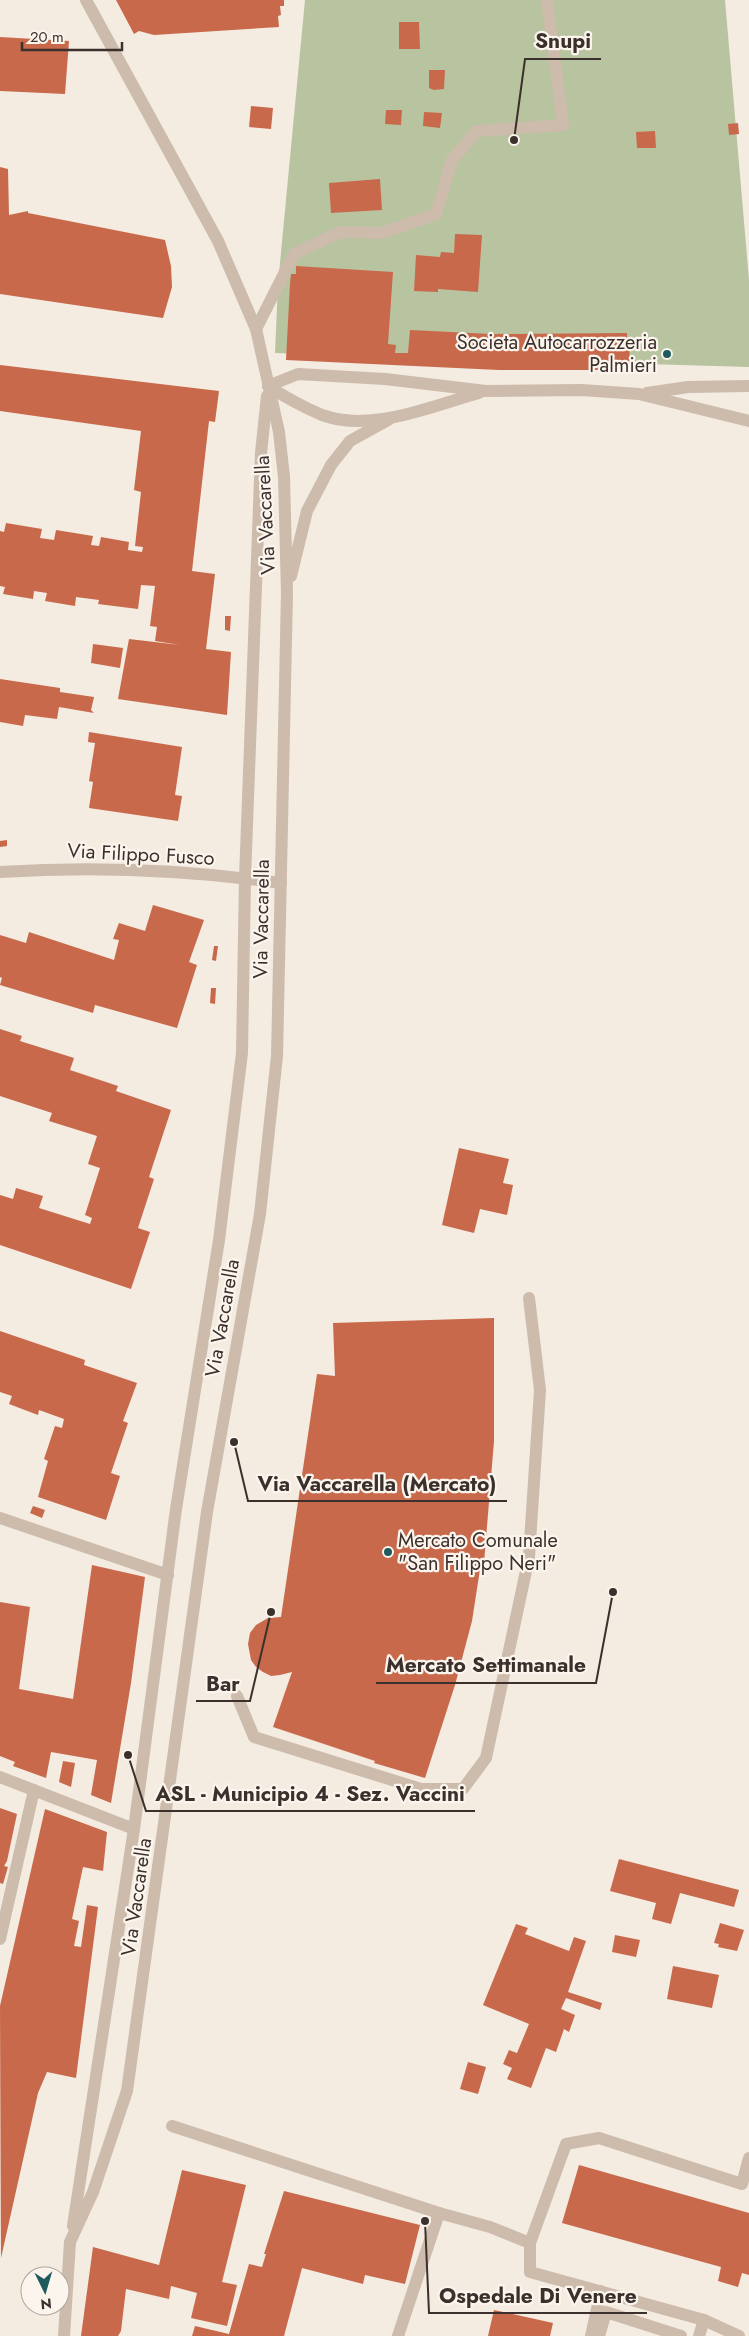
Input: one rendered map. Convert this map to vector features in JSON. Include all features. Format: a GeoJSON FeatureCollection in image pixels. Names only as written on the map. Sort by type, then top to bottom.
{"type":"FeatureCollection","features":[{"type":"Feature","properties":{"kind":"street","name":"Via Vaccarella"},"geometry":{"type":"LineString","coordinates":[[70,2242],[93,2192],[127,2091],[207,1512],[260,1214],[277,1056],[287,593],[284,477],[279,432],[256,329],[218,241],[86,0]]}},
{"type":"Feature","properties":{"kind":"street"},"geometry":{"type":"LineString","coordinates":[[256,329],[294,254],[341,232],[382,233],[436,214],[452,160],[477,131],[563,125],[547,0]]}},
{"type":"Feature","properties":{"kind":"street"},"geometry":{"type":"LineString","coordinates":[[268,386],[298,374],[385,379],[486,391],[582,390],[639,394],[749,421]]}},
{"type":"Feature","properties":{"kind":"street","name":"Via Vaccarella"},"geometry":{"type":"LineString","coordinates":[[64,2336],[70,2242],[134,1829],[168,1575],[219,1240],[242,1053],[244,878],[261,453],[268,386]]}},
{"type":"Feature","properties":{"kind":"street"},"geometry":{"type":"LineString","coordinates":[[268,386],[289,399],[324,415],[359,421],[394,417],[486,391]]}},
{"type":"Feature","properties":{"kind":"street"},"geometry":{"type":"LineString","coordinates":[[639,394],[688,387],[749,386]]}},
{"type":"Feature","properties":{"kind":"street"},"geometry":{"type":"LineString","coordinates":[[287,593],[306,510],[331,465],[350,441],[394,417]]}},
{"type":"Feature","properties":{"kind":"street","name":"Via Filippo Fusco"},"geometry":{"type":"LineString","coordinates":[[0,872],[52,869],[244,878],[281,883]]}},
{"type":"Feature","properties":{"kind":"street"},"geometry":{"type":"LineString","coordinates":[[237,1696],[254,1737],[421,1789],[463,1789],[486,1758],[528,1556],[540,1390],[529,1298]]}},
{"type":"Feature","properties":{"kind":"street"},"geometry":{"type":"LineString","coordinates":[[0,1518],[168,1575]]}},
{"type":"Feature","properties":{"kind":"street"},"geometry":{"type":"LineString","coordinates":[[0,1777],[134,1829]]}},
{"type":"Feature","properties":{"kind":"street"},"geometry":{"type":"LineString","coordinates":[[0,1939],[34,1790]]}},
{"type":"Feature","properties":{"kind":"street"},"geometry":{"type":"LineString","coordinates":[[172,2126],[439,2214],[490,2227],[530,2243]]}},
{"type":"Feature","properties":{"kind":"street"},"geometry":{"type":"LineString","coordinates":[[739,2336],[704,2320],[530,2272],[530,2243],[566,2144],[599,2138],[742,2184],[749,2158]]}},
{"type":"Feature","properties":{"kind":"street"},"geometry":{"type":"LineString","coordinates":[[398,2336],[439,2214]]}},
{"type":"Feature","properties":{"kind":"street"},"geometry":{"type":"LineString","coordinates":[[591,2336],[601,2291]]}},
{"type":"Feature","properties":{"kind":"street"},"geometry":{"type":"LineString","coordinates":[[599,2336],[606,2312],[681,2336]]}},
{"type":"Feature","properties":{"kind":"street"},"geometry":{"type":"LineString","coordinates":[[699,2336],[704,2320]]}},
{"type":"Feature","properties":{"kind":"green space"},"geometry":{"type":"Polygon","coordinates":[[[305,0],[725,0],[749,280],[749,367],[275,353],[278,284],[305,0]]]}},
{"type":"Feature","properties":{"kind":"building"},"geometry":{"type":"Polygon","coordinates":[[[116,0],[284,0],[284,6],[280,6],[281,15],[278,16],[279,27],[154,35],[139,31],[134,34],[116,0]]]}},
{"type":"Feature","properties":{"kind":"building"},"geometry":{"type":"Polygon","coordinates":[[[399,22],[419,22],[420,49],[399,49],[399,22]]]}},
{"type":"Feature","properties":{"kind":"building"},"geometry":{"type":"Polygon","coordinates":[[[0,37],[69,41],[65,94],[0,91],[0,37]]]}},
{"type":"Feature","properties":{"kind":"building"},"geometry":{"type":"Polygon","coordinates":[[[429,70],[445,70],[444,89],[434,90],[429,88],[429,70]]]}},
{"type":"Feature","properties":{"kind":"building"},"geometry":{"type":"Polygon","coordinates":[[[251,106],[273,108],[271,129],[249,127],[251,106]]]}},
{"type":"Feature","properties":{"kind":"building"},"geometry":{"type":"Polygon","coordinates":[[[386,110],[402,110],[401,125],[385,124],[386,110]]]}},
{"type":"Feature","properties":{"kind":"building"},"geometry":{"type":"Polygon","coordinates":[[[424,112],[442,113],[440,128],[423,126],[424,112]]]}},
{"type":"Feature","properties":{"kind":"building"},"geometry":{"type":"Polygon","coordinates":[[[738,123],[739,134],[729,135],[728,124],[738,123]]]}},
{"type":"Feature","properties":{"kind":"building"},"geometry":{"type":"Polygon","coordinates":[[[655,131],[656,148],[637,148],[636,132],[655,131]]]}},
{"type":"Feature","properties":{"kind":"building"},"geometry":{"type":"Polygon","coordinates":[[[0,167],[8,169],[9,215],[28,211],[28,213],[165,240],[171,266],[172,287],[163,318],[0,294],[0,167]]]}},
{"type":"Feature","properties":{"kind":"building"},"geometry":{"type":"Polygon","coordinates":[[[380,179],[382,210],[331,213],[329,183],[380,179]]]}},
{"type":"Feature","properties":{"kind":"building"},"geometry":{"type":"Polygon","coordinates":[[[455,234],[482,235],[478,292],[438,289],[438,292],[414,291],[416,255],[440,257],[441,252],[454,253],[455,234]]]}},
{"type":"Feature","properties":{"kind":"building"},"geometry":{"type":"Polygon","coordinates":[[[296,266],[393,272],[388,344],[396,345],[395,353],[408,353],[410,330],[491,334],[627,333],[630,370],[499,370],[286,360],[291,274],[296,274],[296,266]]]}},
{"type":"Feature","properties":{"kind":"building"},"geometry":{"type":"Polygon","coordinates":[[[0,365],[219,391],[215,422],[209,421],[192,571],[215,574],[206,649],[231,652],[227,715],[118,699],[129,639],[180,645],[155,641],[157,627],[150,626],[155,586],[141,585],[138,609],[98,604],[99,600],[76,597],[75,606],[45,601],[47,593],[34,591],[33,599],[3,594],[5,587],[0,586],[0,531],[4,532],[6,523],[42,529],[40,538],[54,540],[56,530],[93,536],[91,545],[99,546],[101,537],[129,542],[128,550],[142,552],[143,547],[135,546],[141,492],[134,490],[141,431],[0,411],[0,365]]]}},
{"type":"Feature","properties":{"kind":"building"},"geometry":{"type":"Polygon","coordinates":[[[225,616],[231,616],[230,631],[225,630],[225,616]]]}},
{"type":"Feature","properties":{"kind":"building"},"geometry":{"type":"Polygon","coordinates":[[[93,644],[123,648],[120,668],[91,663],[93,644]]]}},
{"type":"Feature","properties":{"kind":"building"},"geometry":{"type":"Polygon","coordinates":[[[0,679],[60,688],[60,692],[94,697],[91,710],[94,713],[59,707],[57,719],[25,715],[23,726],[0,722],[0,679]]]}},
{"type":"Feature","properties":{"kind":"building"},"geometry":{"type":"Polygon","coordinates":[[[89,732],[182,747],[175,795],[182,796],[178,821],[89,808],[93,782],[89,781],[95,743],[88,742],[89,732]]]}},
{"type":"Feature","properties":{"kind":"building"},"geometry":{"type":"Polygon","coordinates":[[[7,840],[7,846],[0,847],[0,841],[7,840]]]}},
{"type":"Feature","properties":{"kind":"building"},"geometry":{"type":"Polygon","coordinates":[[[153,905],[204,920],[189,962],[197,965],[177,1028],[95,1005],[93,1013],[0,985],[2,978],[0,977],[0,935],[26,943],[29,932],[114,960],[119,940],[113,939],[119,923],[145,931],[153,905]]]}},
{"type":"Feature","properties":{"kind":"building"},"geometry":{"type":"Polygon","coordinates":[[[214,946],[218,946],[216,961],[212,960],[214,946]]]}},
{"type":"Feature","properties":{"kind":"building"},"geometry":{"type":"Polygon","coordinates":[[[211,988],[216,988],[215,1004],[210,1003],[211,988]]]}},
{"type":"Feature","properties":{"kind":"building"},"geometry":{"type":"Polygon","coordinates":[[[0,1029],[22,1036],[20,1041],[74,1058],[70,1070],[118,1086],[116,1091],[171,1110],[149,1177],[154,1179],[138,1228],[150,1232],[131,1289],[0,1245],[0,1195],[13,1199],[16,1188],[43,1196],[39,1208],[90,1224],[92,1218],[85,1215],[100,1168],[88,1164],[97,1136],[49,1121],[52,1113],[0,1096],[0,1029]]]}},
{"type":"Feature","properties":{"kind":"building"},"geometry":{"type":"Polygon","coordinates":[[[459,1148],[509,1159],[503,1183],[513,1185],[507,1215],[480,1209],[474,1233],[442,1225],[459,1148]]]}},
{"type":"Feature","properties":{"kind":"building","name":"Mercato Comunale \"San Filippo Neri\""},"geometry":{"type":"Polygon","coordinates":[[[494,1318],[494,1441],[484,1563],[481,1563],[472,1621],[455,1685],[425,1778],[374,1763],[375,1761],[273,1727],[292,1672],[271,1676],[263,1672],[251,1660],[248,1644],[250,1633],[256,1625],[268,1618],[281,1617],[317,1374],[335,1376],[333,1323],[494,1318]]]}},
{"type":"Feature","properties":{"kind":"building"},"geometry":{"type":"Polygon","coordinates":[[[0,1331],[85,1360],[84,1365],[137,1383],[123,1421],[128,1423],[111,1473],[120,1476],[106,1520],[38,1497],[48,1461],[44,1459],[55,1426],[62,1428],[64,1419],[39,1410],[38,1415],[9,1404],[12,1396],[0,1392],[0,1331]]]}},
{"type":"Feature","properties":{"kind":"building"},"geometry":{"type":"Polygon","coordinates":[[[33,1506],[45,1510],[42,1518],[30,1513],[33,1506]]]}},
{"type":"Feature","properties":{"kind":"building"},"geometry":{"type":"Polygon","coordinates":[[[92,1565],[145,1577],[131,1683],[111,1803],[91,1795],[97,1760],[51,1752],[46,1778],[13,1766],[15,1762],[0,1756],[0,1602],[30,1607],[19,1689],[73,1699],[92,1565]]]}},
{"type":"Feature","properties":{"kind":"building"},"geometry":{"type":"Polygon","coordinates":[[[63,1761],[75,1763],[71,1787],[59,1782],[63,1761]]]}},
{"type":"Feature","properties":{"kind":"building"},"geometry":{"type":"Polygon","coordinates":[[[0,1808],[17,1814],[7,1861],[4,1866],[8,1867],[3,1884],[0,1883],[0,1808]]]}},
{"type":"Feature","properties":{"kind":"building"},"geometry":{"type":"Polygon","coordinates":[[[45,1809],[107,1832],[103,1871],[83,1867],[72,1919],[79,1921],[74,1946],[81,1947],[87,1905],[98,1907],[76,2078],[47,2072],[38,2093],[1,2258],[0,2006],[45,1809]]]}},
{"type":"Feature","properties":{"kind":"building"},"geometry":{"type":"Polygon","coordinates":[[[619,1859],[739,1890],[734,1907],[680,1893],[671,1924],[652,1919],[656,1903],[610,1891],[619,1859]]]}},
{"type":"Feature","properties":{"kind":"building"},"geometry":{"type":"Polygon","coordinates":[[[720,1923],[744,1930],[737,1951],[718,1947],[719,1944],[714,1943],[720,1923]]]}},
{"type":"Feature","properties":{"kind":"building"},"geometry":{"type":"Polygon","coordinates":[[[516,1924],[528,1928],[525,1934],[569,1951],[574,1937],[586,1941],[568,1992],[602,2003],[600,2010],[566,1998],[561,2009],[575,2015],[569,2032],[564,2029],[556,2052],[546,2048],[531,2088],[507,2079],[512,2068],[503,2064],[509,2050],[517,2053],[529,2024],[483,2005],[516,1924]]]}},
{"type":"Feature","properties":{"kind":"building"},"geometry":{"type":"Polygon","coordinates":[[[615,1935],[640,1940],[636,1957],[612,1952],[615,1935]]]}},
{"type":"Feature","properties":{"kind":"building"},"geometry":{"type":"Polygon","coordinates":[[[673,1966],[719,1975],[712,2008],[667,1999],[673,1966]]]}},
{"type":"Feature","properties":{"kind":"building"},"geometry":{"type":"Polygon","coordinates":[[[468,2062],[486,2067],[478,2094],[460,2089],[468,2062]]]}},
{"type":"Feature","properties":{"kind":"building"},"geometry":{"type":"Polygon","coordinates":[[[579,2165],[749,2213],[749,2275],[742,2273],[738,2287],[718,2281],[721,2267],[562,2223],[579,2165]]]}},
{"type":"Feature","properties":{"kind":"building"},"geometry":{"type":"Polygon","coordinates":[[[182,2170],[246,2185],[222,2282],[237,2285],[227,2326],[191,2318],[197,2293],[171,2286],[169,2299],[126,2289],[121,2331],[118,2336],[81,2336],[93,2247],[159,2265],[182,2170]]]}},
{"type":"Feature","properties":{"kind":"building"},"geometry":{"type":"Polygon","coordinates":[[[284,2191],[420,2225],[405,2284],[365,2275],[363,2284],[302,2268],[284,2336],[192,2336],[195,2326],[229,2334],[249,2264],[262,2267],[266,2254],[264,2254],[284,2191]]]}},
{"type":"Feature","properties":{"kind":"building"},"geometry":{"type":"Polygon","coordinates":[[[494,2310],[553,2323],[550,2336],[488,2336],[494,2310]]]}},
{"type":"Feature","properties":{"kind":"place","name":"Snupi"},"geometry":{"type":"Point","coordinates":[514,140]}},
{"type":"Feature","properties":{"kind":"place","name":"Societa Autocarrozzeria Palmieri"},"geometry":{"type":"Point","coordinates":[667,354]}},
{"type":"Feature","properties":{"kind":"place","name":"Via Vaccarella (Mercato)"},"geometry":{"type":"Point","coordinates":[234,1442]}},
{"type":"Feature","properties":{"kind":"place","name":"Mercato Comunale \"San Filippo Neri\""},"geometry":{"type":"Point","coordinates":[388,1552]}},
{"type":"Feature","properties":{"kind":"place","name":"Mercato Settimanale"},"geometry":{"type":"Point","coordinates":[613,1592]}},
{"type":"Feature","properties":{"kind":"place","name":"Bar"},"geometry":{"type":"Point","coordinates":[271,1612]}},
{"type":"Feature","properties":{"kind":"place","name":"ASL - Municipio 4 - Sez. Vaccini"},"geometry":{"type":"Point","coordinates":[128,1755]}},
{"type":"Feature","properties":{"kind":"place","name":"Ospedale Di Venere"},"geometry":{"type":"Point","coordinates":[425,2221]}}]}
